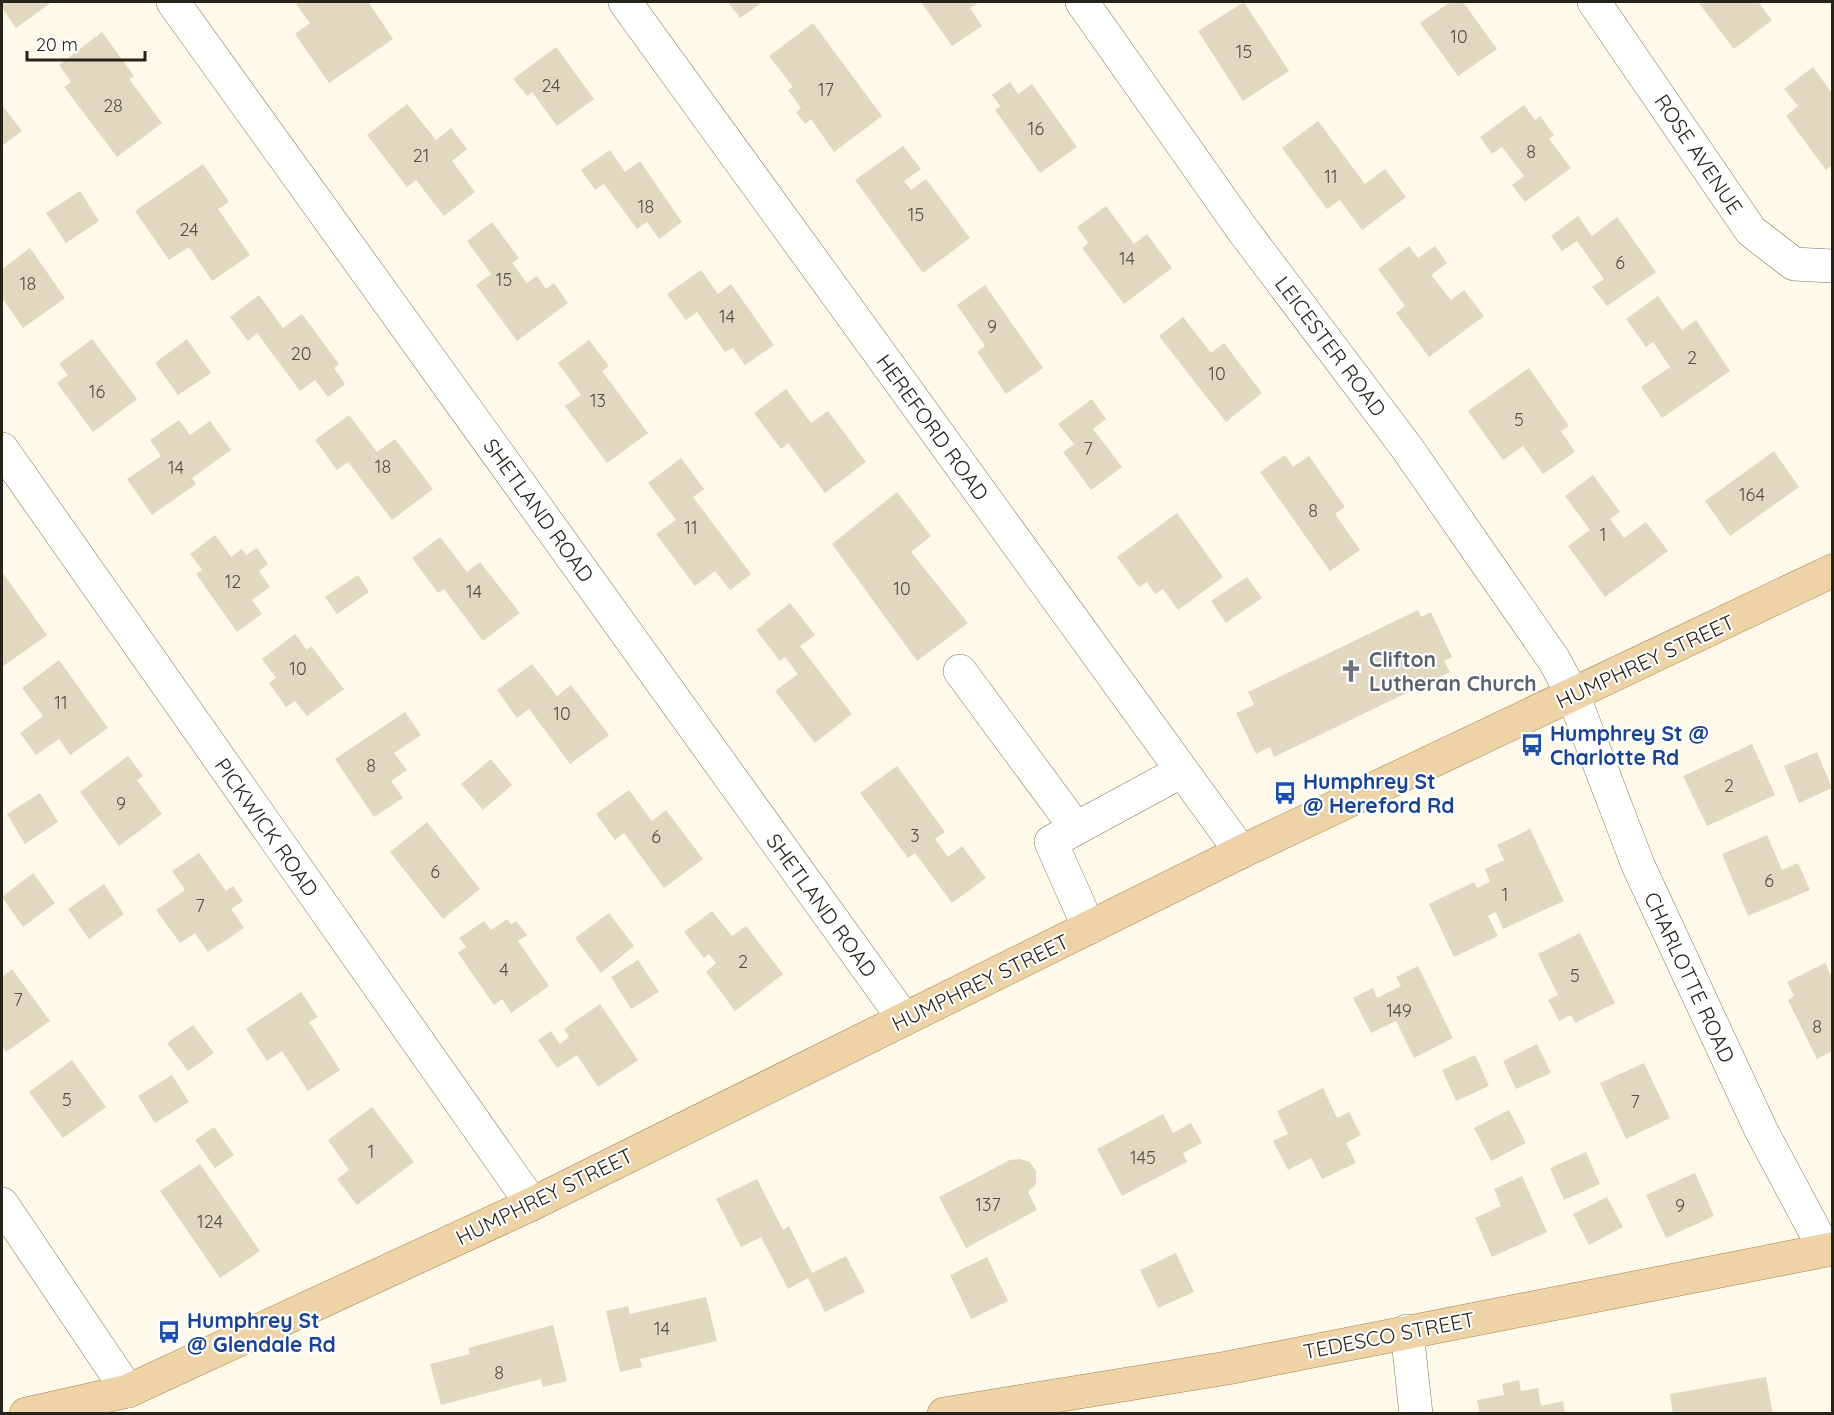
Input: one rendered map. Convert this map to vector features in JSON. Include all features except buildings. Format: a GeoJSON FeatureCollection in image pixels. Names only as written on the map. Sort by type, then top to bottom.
{"type":"FeatureCollection","features":[{"type":"Feature","properties":{"kind":"main road","name":"HUMPHREY STREET"},"geometry":{"type":"LineString","coordinates":[[26,1413],[117,1402],[532,1204],[1241,852],[1833,571]]}},
{"type":"Feature","properties":{"kind":"main road","name":"TEDESCO STREET"},"geometry":{"type":"LineString","coordinates":[[944,1413],[1227,1368],[1829,1250]]}},
{"type":"Feature","properties":{"kind":"street","name":"SHETLAND ROAD"},"geometry":{"type":"LineString","coordinates":[[173,2],[904,1019]]}},
{"type":"Feature","properties":{"kind":"street","name":"HEREFORD ROAD"},"geometry":{"type":"LineString","coordinates":[[626,2],[1241,852]]}},
{"type":"Feature","properties":{"kind":"street","name":"LEICESTER ROAD"},"geometry":{"type":"LineString","coordinates":[[1082,2],[1242,229],[1407,448],[1554,660],[1573,695]]}},
{"type":"Feature","properties":{"kind":"street","name":"ROSE AVENUE"},"geometry":{"type":"LineString","coordinates":[[1594,2],[1751,231],[1794,264],[1833,266]]}},
{"type":"Feature","properties":{"kind":"street","name":"PICKWICK ROAD"},"geometry":{"type":"LineString","coordinates":[[2,449],[532,1204]]}},
{"type":"Feature","properties":{"kind":"street"},"geometry":{"type":"LineString","coordinates":[[960,671],[1076,828]]}},
{"type":"Feature","properties":{"kind":"street","name":"CHARLOTTE ROAD"},"geometry":{"type":"LineString","coordinates":[[1573,695],[1638,865],[1761,1130],[1829,1250]]}},
{"type":"Feature","properties":{"kind":"street"},"geometry":{"type":"LineString","coordinates":[[1089,928],[1051,842],[1182,771]]}},
{"type":"Feature","properties":{"kind":"street"},"geometry":{"type":"LineString","coordinates":[[2,1204],[117,1402]]}},
{"type":"Feature","properties":{"kind":"street"},"geometry":{"type":"LineString","coordinates":[[1407,1332],[1416,1413]]}},
{"type":"Feature","properties":{"kind":"place","name":"Clifton Lutheran Church"},"geometry":{"type":"Point","coordinates":[1351,671]}},
{"type":"Feature","properties":{"kind":"place","name":"Humphrey St @ Charlotte Rd"},"geometry":{"type":"Point","coordinates":[1532,745]}},
{"type":"Feature","properties":{"kind":"place","name":"Humphrey St @ Hereford Rd"},"geometry":{"type":"Point","coordinates":[1285,793]}},
{"type":"Feature","properties":{"kind":"place","name":"Humphrey St @ Glendale Rd"},"geometry":{"type":"Point","coordinates":[169,1332]}}]}
